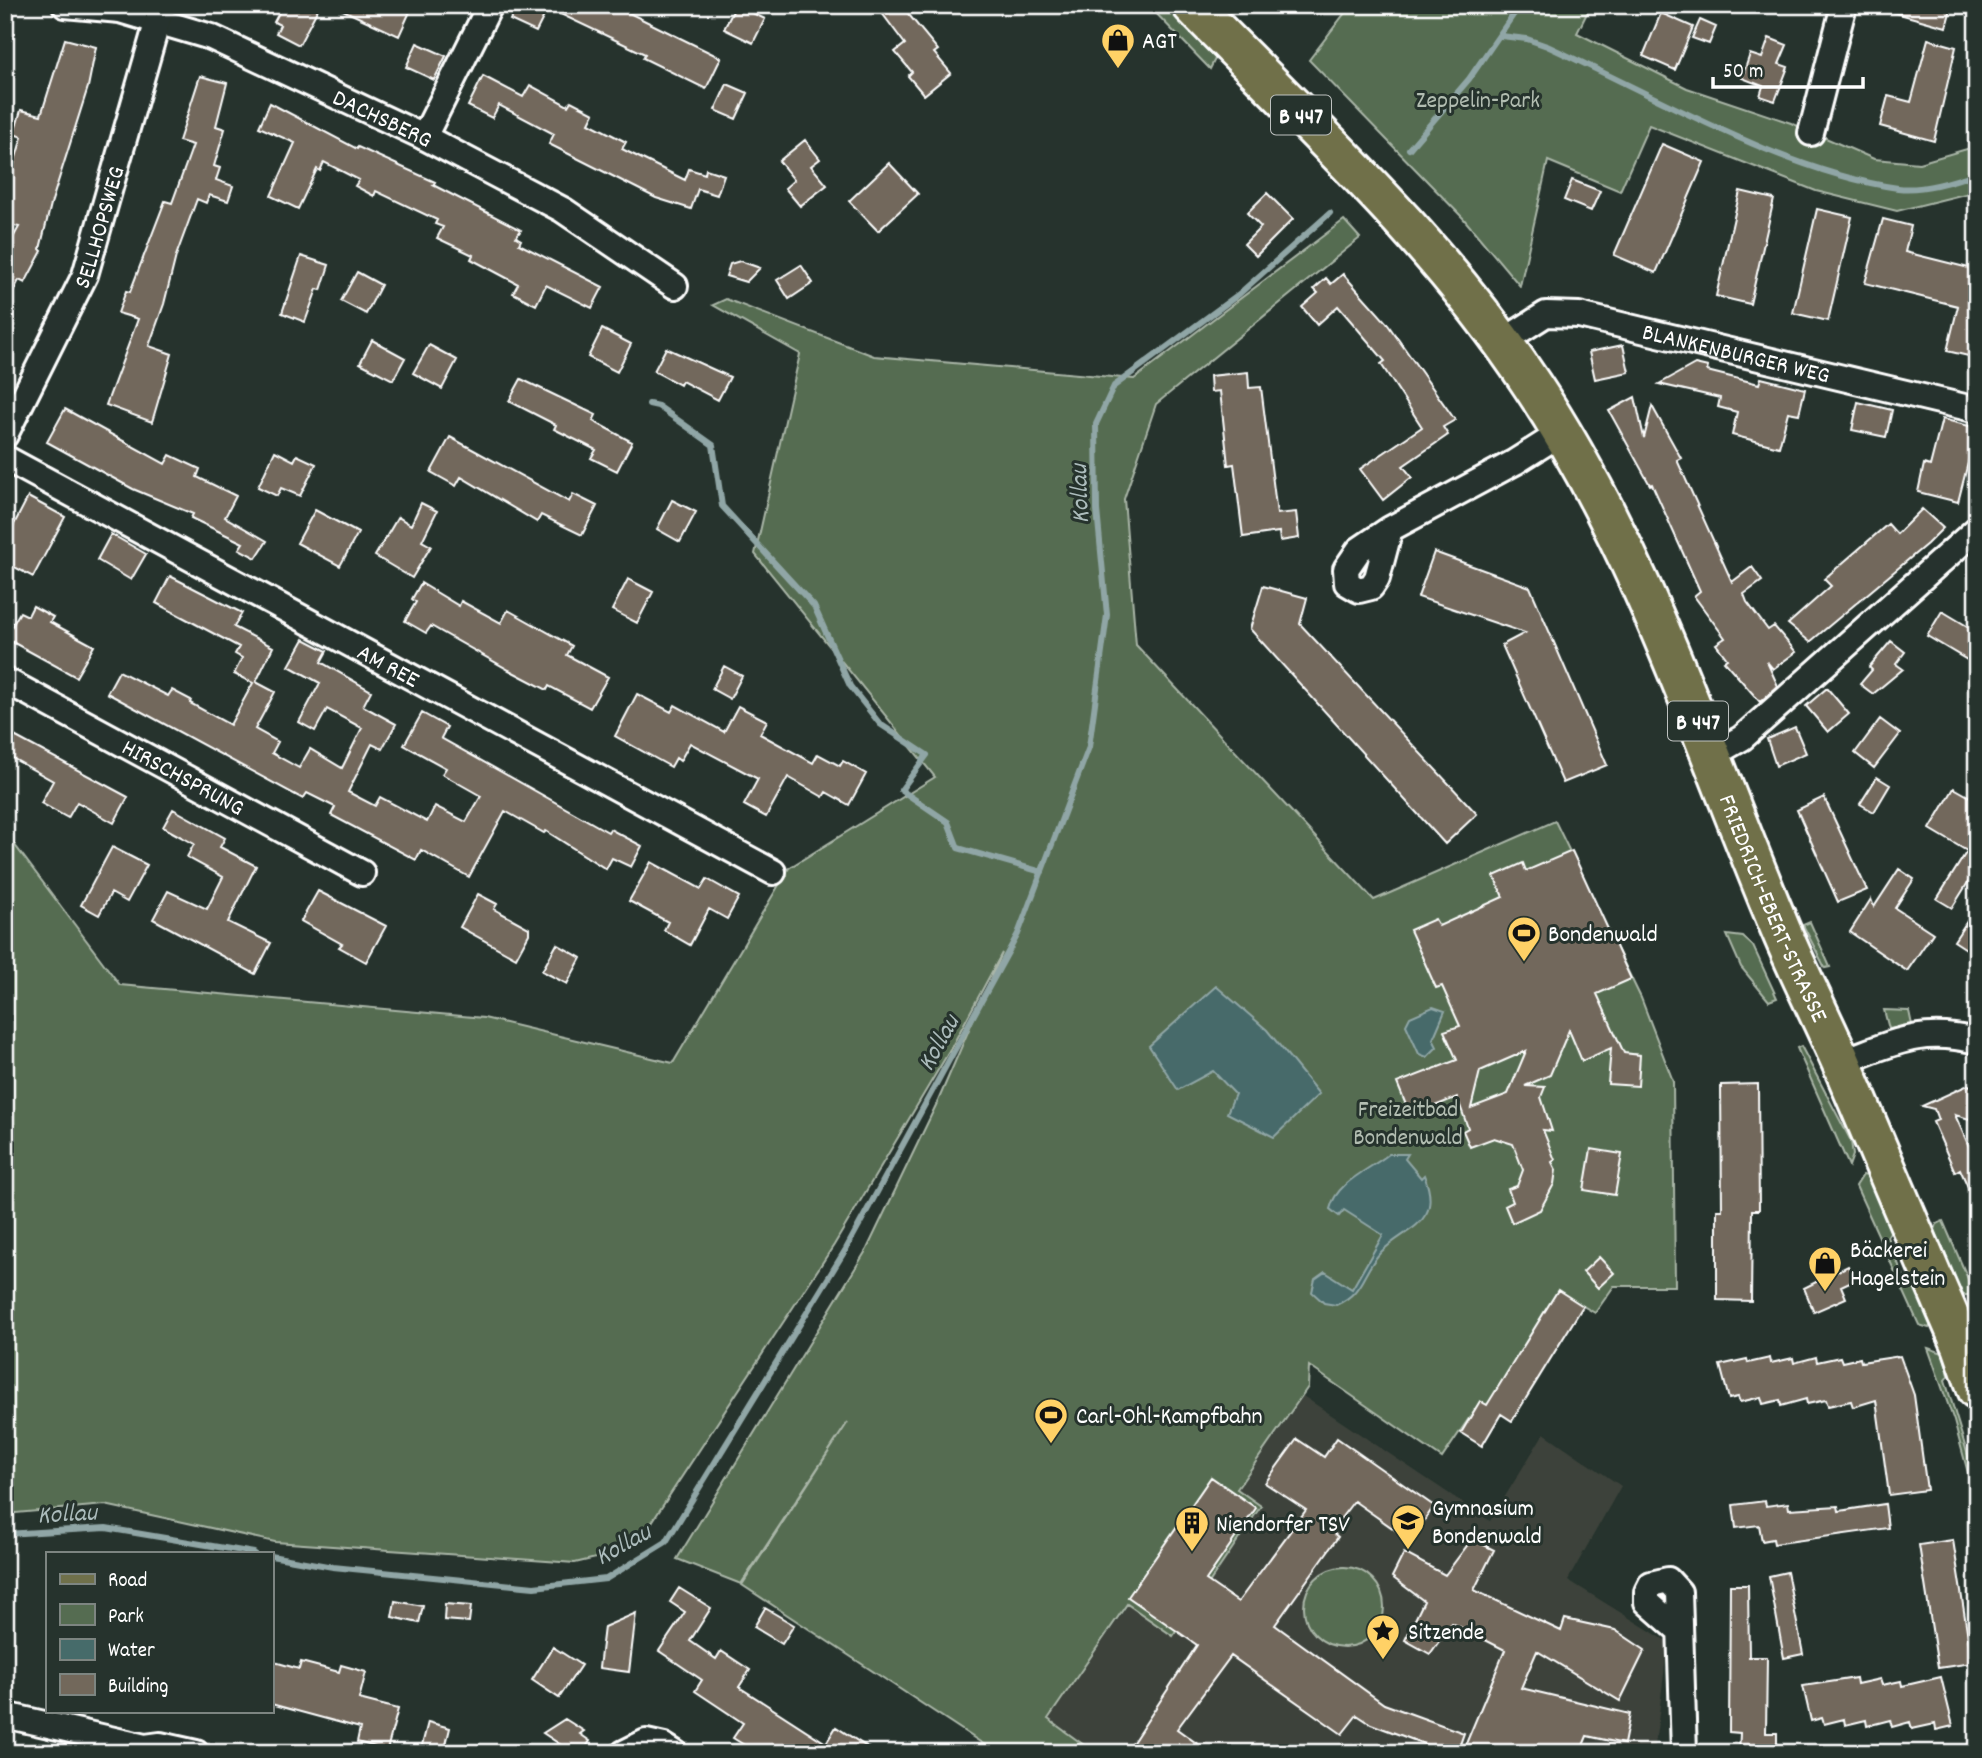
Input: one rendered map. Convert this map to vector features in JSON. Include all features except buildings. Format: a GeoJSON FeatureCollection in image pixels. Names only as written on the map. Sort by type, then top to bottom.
{"type":"FeatureCollection","features":[{"type":"Feature","properties":{"kind":"main road","name":"FRIEDRICH-EBERT-STRASSE"},"geometry":{"type":"LineString","coordinates":[[1192,5],[1408,225],[1502,342],[1561,433],[1608,517],[1670,652],[1780,929],[1841,1062],[1962,1346],[1977,1389]]}},
{"type":"Feature","properties":{"kind":"street","name":"DACHSBERG"},"geometry":{"type":"LineString","coordinates":[[65,5],[161,12],[424,137],[563,210],[675,286]]}},
{"type":"Feature","properties":{"kind":"street"},"geometry":{"type":"LineString","coordinates":[[424,137],[490,5]]}},
{"type":"Feature","properties":{"kind":"street"},"geometry":{"type":"LineString","coordinates":[[1811,133],[1844,5]]}},
{"type":"Feature","properties":{"kind":"street","name":"SELLHOPSWEG"},"geometry":{"type":"LineString","coordinates":[[5,435],[85,275],[161,12]]}},
{"type":"Feature","properties":{"kind":"street","name":"BLANKENBURGER WEG"},"geometry":{"type":"LineString","coordinates":[[1502,342],[1546,314],[1578,315],[1977,410]]}},
{"type":"Feature","properties":{"kind":"street"},"geometry":{"type":"LineString","coordinates":[[1390,529],[1515,462],[1561,433]]}},
{"type":"Feature","properties":{"kind":"street","name":"AM REE"},"geometry":{"type":"LineString","coordinates":[[5,458],[773,872]]}},
{"type":"Feature","properties":{"kind":"street"},"geometry":{"type":"LineString","coordinates":[[1712,755],[1742,738],[1977,529]]}},
{"type":"Feature","properties":{"kind":"street","name":"HIRSCHSPRUNG"},"geometry":{"type":"LineString","coordinates":[[5,680],[362,873]]}},
{"type":"Feature","properties":{"kind":"street"},"geometry":{"type":"LineString","coordinates":[[1841,1062],[1921,1034],[1955,1036],[1977,1041]]}},
{"type":"Feature","properties":{"kind":"street"},"geometry":{"type":"LineString","coordinates":[[1680,1631],[1684,1753]]}},
{"type":"Feature","properties":{"kind":"street"},"geometry":{"type":"LineString","coordinates":[[5,1715],[145,1750],[160,1745],[196,1753]]}},
{"type":"Feature","properties":{"kind":"street"},"geometry":{"type":"LineString","coordinates":[[625,1751],[646,1742],[664,1746],[675,1753]]}},
{"type":"Feature","properties":{"kind":"shaded area","name":"Gymnasium Bondenwald"},"geometry":{"type":"Polygon","coordinates":[[[1303,1396],[1490,1521],[1544,1433],[1621,1486],[1568,1580],[1668,1642],[1654,1753],[1379,1753],[1354,1742],[1347,1753],[1096,1753],[1049,1719],[1128,1605],[1173,1636],[1262,1507],[1238,1489],[1303,1396]]]}},
{"type":"Feature","properties":{"kind":"green space"},"geometry":{"type":"Polygon","coordinates":[[[1148,5],[1164,5],[1216,57],[1210,69],[1148,5]]]}},
{"type":"Feature","properties":{"kind":"green space","name":"Zeppelin-Park"},"geometry":{"type":"Polygon","coordinates":[[[1351,5],[1591,5],[1577,33],[1687,88],[1791,123],[1874,159],[1919,163],[1977,146],[1977,191],[1897,211],[1816,191],[1649,125],[1620,191],[1548,161],[1520,286],[1463,218],[1309,60],[1351,5]]]}},
{"type":"Feature","properties":{"kind":"green space","name":"Freizeitbad Bondenwald"},"geometry":{"type":"Polygon","coordinates":[[[1344,220],[1360,238],[1156,404],[1124,499],[1136,645],[1374,900],[1555,821],[1641,998],[1673,1081],[1675,1286],[1614,1286],[1595,1313],[1583,1306],[1487,1405],[1480,1402],[1442,1458],[1309,1366],[1308,1387],[1237,1489],[1261,1506],[1173,1636],[1127,1604],[1048,1719],[1095,1753],[997,1753],[742,1585],[848,1422],[741,1584],[677,1559],[867,1249],[938,1101],[1002,953],[950,1050],[834,1245],[650,1525],[600,1557],[575,1563],[275,1542],[105,1505],[5,1514],[5,832],[120,985],[484,1018],[673,1063],[789,868],[935,777],[755,554],[800,354],[713,305],[726,299],[874,356],[1134,379],[1344,220]]]}},
{"type":"Feature","properties":{"kind":"green space"},"geometry":{"type":"Polygon","coordinates":[[[1810,922],[1830,967],[1825,968],[1803,925],[1810,922]]]}},
{"type":"Feature","properties":{"kind":"green space"},"geometry":{"type":"Polygon","coordinates":[[[1727,935],[1743,937],[1753,946],[1777,998],[1769,1001],[1741,967],[1727,935]]]}},
{"type":"Feature","properties":{"kind":"green space"},"geometry":{"type":"Polygon","coordinates":[[[1884,1010],[1909,1011],[1912,1025],[1889,1029],[1884,1010]]]}},
{"type":"Feature","properties":{"kind":"green space"},"geometry":{"type":"Polygon","coordinates":[[[1801,1046],[1851,1141],[1853,1155],[1849,1166],[1797,1048],[1801,1046]]]}},
{"type":"Feature","properties":{"kind":"green space"},"geometry":{"type":"Polygon","coordinates":[[[1863,1175],[1867,1176],[1892,1229],[1887,1237],[1908,1287],[1917,1289],[1932,1323],[1929,1328],[1919,1325],[1856,1186],[1863,1175]]]}},
{"type":"Feature","properties":{"kind":"green space"},"geometry":{"type":"Polygon","coordinates":[[[1943,1221],[1975,1295],[1963,1295],[1935,1230],[1937,1224],[1943,1221]]]}},
{"type":"Feature","properties":{"kind":"green space"},"geometry":{"type":"Polygon","coordinates":[[[1928,1348],[1943,1353],[1949,1375],[1945,1380],[1969,1459],[1977,1461],[1977,1506],[1954,1421],[1928,1348]]]}},
{"type":"Feature","properties":{"kind":"green space"},"geometry":{"type":"Polygon","coordinates":[[[1344,1567],[1359,1570],[1372,1579],[1381,1592],[1384,1607],[1381,1622],[1372,1635],[1359,1644],[1344,1647],[1329,1644],[1316,1635],[1307,1622],[1304,1607],[1307,1592],[1316,1579],[1329,1570],[1344,1567]]]}},
{"type":"Feature","properties":{"kind":"water"},"geometry":{"type":"Polygon","coordinates":[[[1216,986],[1267,1030],[1319,1094],[1274,1137],[1227,1113],[1235,1094],[1213,1071],[1178,1090],[1149,1046],[1216,986]]]}},
{"type":"Feature","properties":{"kind":"water"},"geometry":{"type":"Polygon","coordinates":[[[1433,1007],[1445,1011],[1433,1039],[1437,1047],[1427,1057],[1419,1054],[1406,1025],[1410,1017],[1433,1007]]]}},
{"type":"Feature","properties":{"kind":"water"},"geometry":{"type":"Polygon","coordinates":[[[1389,1154],[1408,1154],[1405,1159],[1421,1178],[1424,1175],[1429,1191],[1426,1214],[1420,1222],[1381,1252],[1352,1294],[1336,1305],[1324,1303],[1312,1292],[1315,1279],[1325,1272],[1352,1289],[1383,1235],[1344,1210],[1339,1216],[1330,1209],[1333,1200],[1354,1177],[1389,1154]]]}},
{"type":"Feature","properties":{"kind":"waterway","name":"Kollau"},"geometry":{"type":"LineString","coordinates":[[1409,149],[1469,79],[1520,5]]}},
{"type":"Feature","properties":{"kind":"waterway"},"geometry":{"type":"LineString","coordinates":[[1501,36],[1527,39],[1547,46],[1764,149],[1854,179],[1907,189],[1938,185],[1977,173]]}},
{"type":"Feature","properties":{"kind":"waterway","name":"Kollau"},"geometry":{"type":"LineString","coordinates":[[273,1556],[333,1567],[534,1587],[606,1579],[666,1542],[846,1249],[1018,934],[1089,747],[1107,615],[1097,510],[1096,424],[1114,386],[1239,294],[1330,213]]}},
{"type":"Feature","properties":{"kind":"waterway"},"geometry":{"type":"LineString","coordinates":[[649,404],[658,406],[713,445],[722,506],[814,606],[850,686],[880,724],[927,755],[901,790],[948,822],[958,848],[1042,872]]}},
{"type":"Feature","properties":{"kind":"waterway","name":"Kollau"},"geometry":{"type":"LineString","coordinates":[[5,1534],[106,1528],[248,1552]]}},
{"type":"Feature","properties":{"kind":"place","name":"AGT"},"geometry":{"type":"Point","coordinates":[1118,70]}},
{"type":"Feature","properties":{"kind":"place","name":"Bondenwald"},"geometry":{"type":"Point","coordinates":[1524,963]}},
{"type":"Feature","properties":{"kind":"place","name":"Bäckerei Hagelstein"},"geometry":{"type":"Point","coordinates":[1825,1293]}},
{"type":"Feature","properties":{"kind":"place","name":"Carl-Ohl-Kampfbahn"},"geometry":{"type":"Point","coordinates":[1051,1445]}},
{"type":"Feature","properties":{"kind":"place","name":"Gymnasium Bondenwald"},"geometry":{"type":"Point","coordinates":[1408,1551]}},
{"type":"Feature","properties":{"kind":"place","name":"Niendorfer TSV"},"geometry":{"type":"Point","coordinates":[1192,1553]}},
{"type":"Feature","properties":{"kind":"place","name":"Sitzende"},"geometry":{"type":"Point","coordinates":[1383,1661]}}]}
